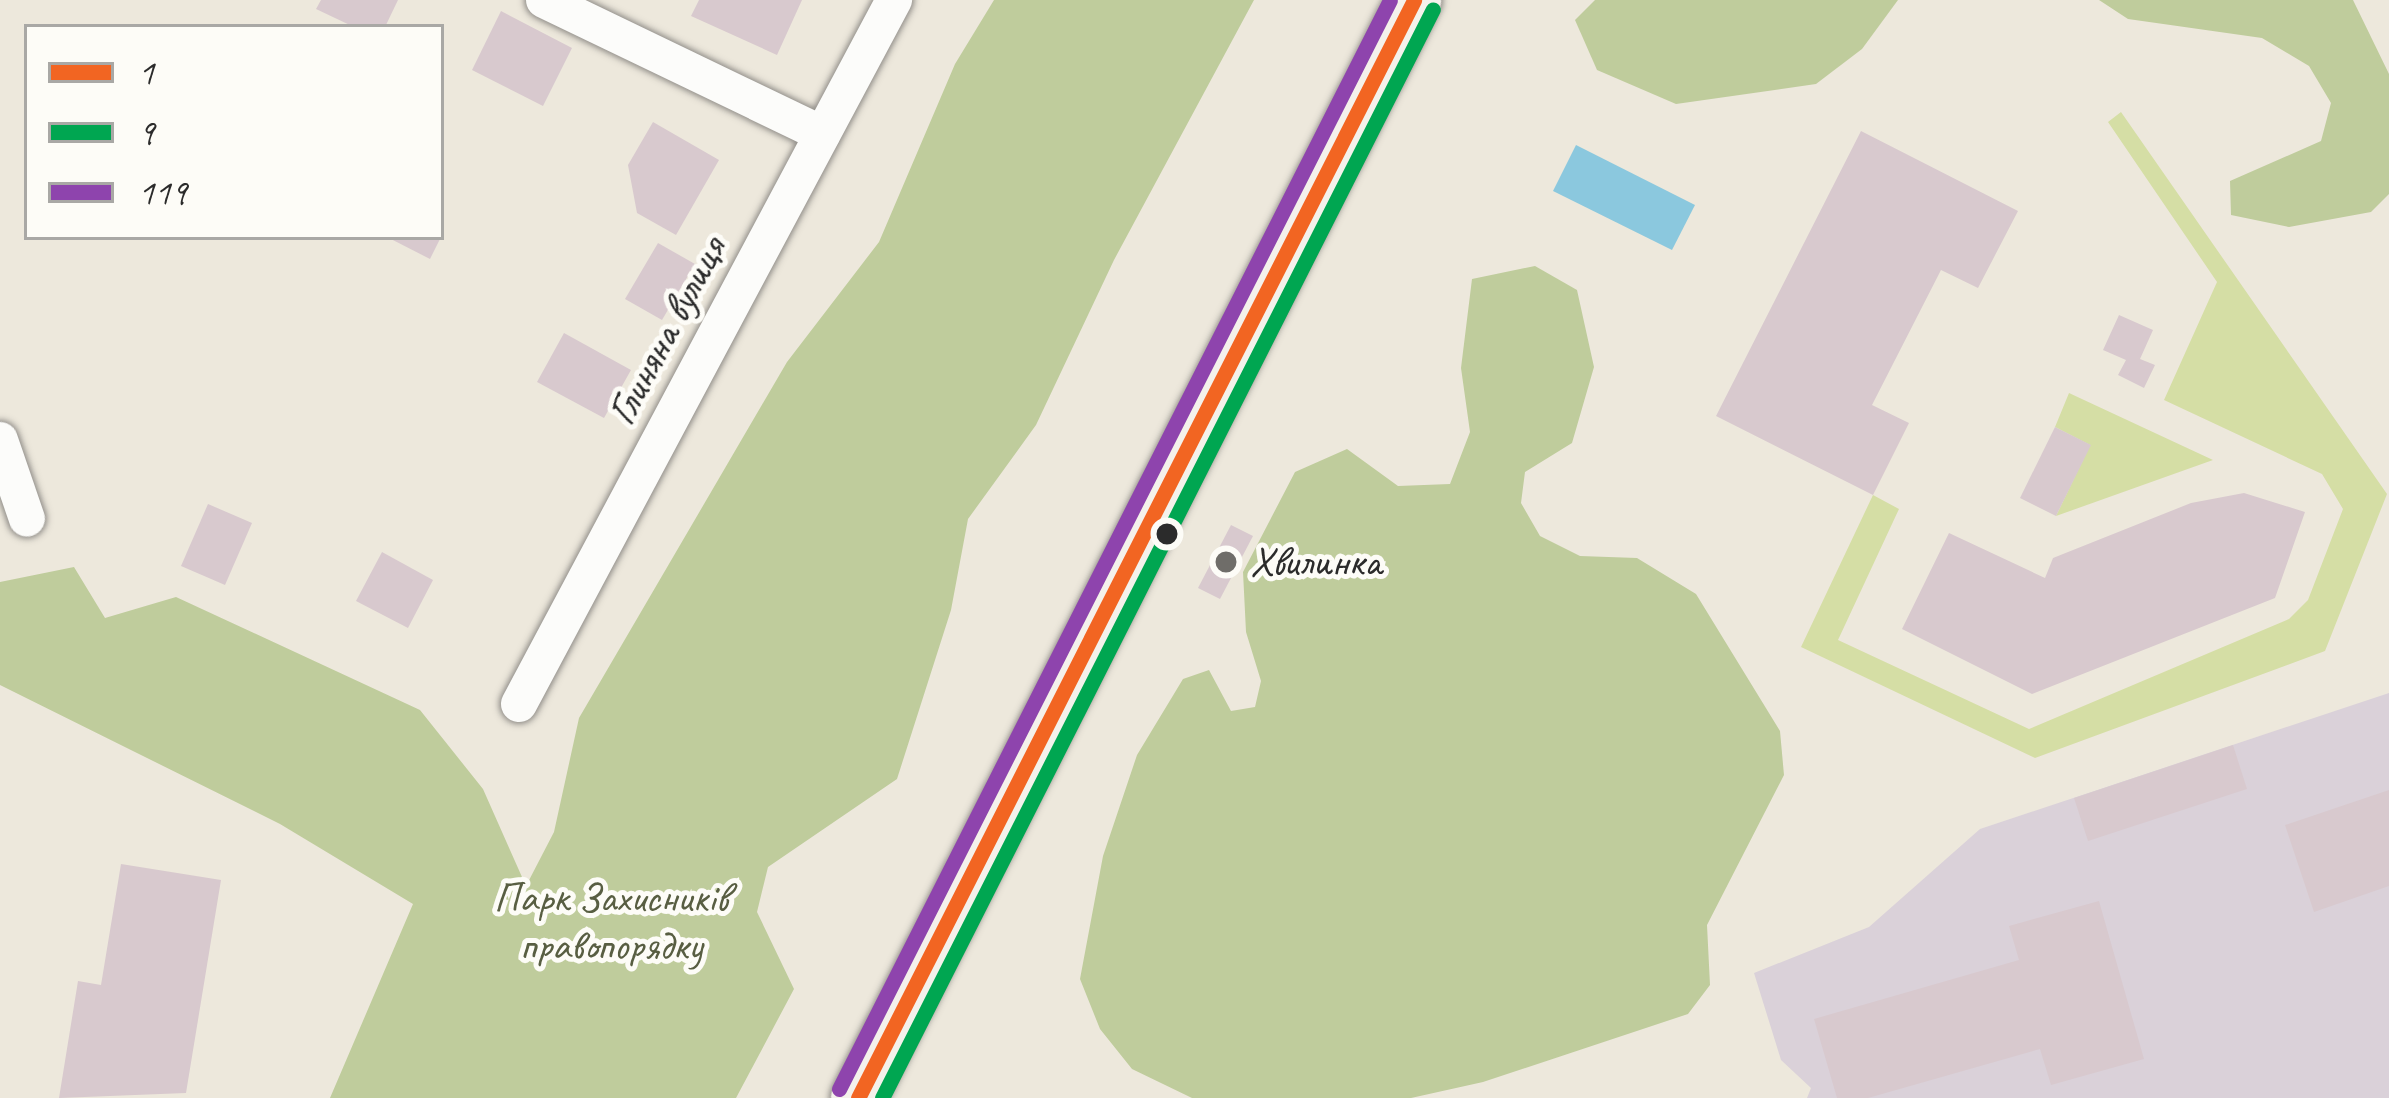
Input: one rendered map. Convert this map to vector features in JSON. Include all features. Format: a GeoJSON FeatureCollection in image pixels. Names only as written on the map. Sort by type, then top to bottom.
{"type":"FeatureCollection","features":[{"type":"Feature","properties":{"kind":"main road"},"geometry":{"type":"LineString","coordinates":[[858,1098],[1414,0]]}},
{"type":"Feature","properties":{"kind":"street"},"geometry":{"type":"LineString","coordinates":[[544,0],[822,134]]}},
{"type":"Feature","properties":{"kind":"street","name":"Глиняна вулиця"},"geometry":{"type":"LineString","coordinates":[[519,704],[894,0]]}},
{"type":"Feature","properties":{"kind":"street"},"geometry":{"type":"LineString","coordinates":[[0,440],[27,519]]}},
{"type":"Feature","properties":{"kind":"shaded area"},"geometry":{"type":"Polygon","coordinates":[[[2389,693],[2389,1098],[1807,1098],[1811,1088],[1781,1060],[1754,973],[1869,927],[1980,829],[2389,693]]]}},
{"type":"Feature","properties":{"kind":"green space","name":"Парк Захисників правопорядку"},"geometry":{"type":"Polygon","coordinates":[[[994,0],[1254,0],[1114,260],[1036,425],[968,519],[951,610],[897,779],[768,867],[757,912],[794,989],[736,1098],[330,1098],[413,904],[280,824],[0,685],[0,582],[74,567],[105,618],[176,597],[420,710],[483,789],[526,886],[554,832],[579,718],[787,362],[879,242],[955,64],[994,0]]]}},
{"type":"Feature","properties":{"kind":"green space"},"geometry":{"type":"Polygon","coordinates":[[[1595,0],[1898,0],[1862,49],[1816,84],[1676,104],[1597,70],[1575,20],[1595,0]]]}},
{"type":"Feature","properties":{"kind":"green space"},"geometry":{"type":"Polygon","coordinates":[[[2099,0],[2353,0],[2389,74],[2389,194],[2371,212],[2289,227],[2231,215],[2230,181],[2321,141],[2331,103],[2309,66],[2262,38],[2128,19],[2099,0]]]}},
{"type":"Feature","properties":{"kind":"green space"},"geometry":{"type":"Polygon","coordinates":[[[2121,112],[2387,494],[2325,651],[2035,758],[1801,647],[1873,495],[1899,509],[1838,640],[2029,729],[2289,619],[2308,600],[2343,509],[2322,474],[2164,400],[2217,282],[2108,122],[2121,112]]]}},
{"type":"Feature","properties":{"kind":"green space"},"geometry":{"type":"Polygon","coordinates":[[[1535,266],[1577,290],[1594,367],[1572,443],[1525,472],[1521,503],[1540,536],[1580,556],[1637,558],[1696,594],[1780,731],[1784,775],[1707,925],[1710,985],[1688,1014],[1483,1082],[1411,1098],[1192,1098],[1132,1069],[1100,1029],[1080,979],[1103,856],[1137,755],[1183,679],[1209,670],[1231,711],[1255,707],[1261,681],[1246,632],[1243,572],[1295,472],[1347,449],[1398,486],[1450,484],[1470,432],[1461,368],[1472,279],[1535,266]]]}},
{"type":"Feature","properties":{"kind":"green space"},"geometry":{"type":"Polygon","coordinates":[[[2069,393],[2213,460],[2056,516],[2090,445],[2055,427],[2069,393]]]}},
{"type":"Feature","properties":{"kind":"water"},"geometry":{"type":"Polygon","coordinates":[[[1576,145],[1695,205],[1672,250],[1553,191],[1576,145]]]}},
{"type":"Feature","properties":{"kind":"building"},"geometry":{"type":"Polygon","coordinates":[[[321,0],[398,0],[386,24],[348,24],[316,9],[321,0]]]}},
{"type":"Feature","properties":{"kind":"building"},"geometry":{"type":"Polygon","coordinates":[[[699,0],[802,0],[777,55],[691,16],[699,0]]]}},
{"type":"Feature","properties":{"kind":"building"},"geometry":{"type":"Polygon","coordinates":[[[501,11],[572,48],[543,106],[472,70],[501,11]]]}},
{"type":"Feature","properties":{"kind":"building"},"geometry":{"type":"Polygon","coordinates":[[[653,122],[719,160],[676,235],[637,213],[628,165],[653,122]]]}},
{"type":"Feature","properties":{"kind":"building"},"geometry":{"type":"Polygon","coordinates":[[[1861,131],[2018,211],[1978,288],[1941,270],[1872,405],[1909,423],[1873,495],[1716,416],[1861,131]]]}},
{"type":"Feature","properties":{"kind":"building"},"geometry":{"type":"Polygon","coordinates":[[[393,240],[440,240],[430,259],[393,240]]]}},
{"type":"Feature","properties":{"kind":"building"},"geometry":{"type":"Polygon","coordinates":[[[658,243],[695,264],[662,320],[625,299],[658,243]]]}},
{"type":"Feature","properties":{"kind":"building"},"geometry":{"type":"Polygon","coordinates":[[[2119,315],[2153,330],[2140,359],[2155,365],[2144,388],[2118,375],[2126,360],[2103,350],[2119,315]]]}},
{"type":"Feature","properties":{"kind":"building"},"geometry":{"type":"Polygon","coordinates":[[[564,333],[631,370],[604,418],[537,382],[564,333]]]}},
{"type":"Feature","properties":{"kind":"building"},"geometry":{"type":"Polygon","coordinates":[[[2055,427],[2091,445],[2056,516],[2020,498],[2055,427]]]}},
{"type":"Feature","properties":{"kind":"building"},"geometry":{"type":"Polygon","coordinates":[[[2244,493],[2305,512],[2275,598],[2032,694],[1902,629],[1949,533],[2045,578],[2053,558],[2191,503],[2244,493]]]}},
{"type":"Feature","properties":{"kind":"building"},"geometry":{"type":"Polygon","coordinates":[[[208,504],[252,523],[225,585],[181,566],[208,504]]]}},
{"type":"Feature","properties":{"kind":"building","name":"Хвилинка"},"geometry":{"type":"Polygon","coordinates":[[[1231,525],[1253,536],[1220,599],[1198,588],[1231,525]]]}},
{"type":"Feature","properties":{"kind":"building"},"geometry":{"type":"Polygon","coordinates":[[[382,552],[433,580],[408,628],[356,601],[382,552]]]}},
{"type":"Feature","properties":{"kind":"building"},"geometry":{"type":"Polygon","coordinates":[[[2233,745],[2247,789],[2088,841],[2074,798],[2233,745]]]}},
{"type":"Feature","properties":{"kind":"building"},"geometry":{"type":"Polygon","coordinates":[[[2389,790],[2389,886],[2314,912],[2285,825],[2389,790]]]}},
{"type":"Feature","properties":{"kind":"building"},"geometry":{"type":"Polygon","coordinates":[[[121,864],[221,880],[186,1093],[59,1098],[78,981],[101,985],[121,864]]]}},
{"type":"Feature","properties":{"kind":"building"},"geometry":{"type":"Polygon","coordinates":[[[2099,901],[2144,1059],[2051,1085],[2040,1049],[1868,1098],[1837,1098],[1814,1019],[2019,960],[2009,926],[2099,901]]]}},
{"type":"Feature","properties":{"kind":"transit line","name":"119"},"geometry":{"type":"LineString","coordinates":[[839,1089],[1390,0]]}},
{"type":"Feature","properties":{"kind":"transit line","name":"1"},"geometry":{"type":"LineString","coordinates":[[858,1098],[1414,0]]}},
{"type":"Feature","properties":{"kind":"transit line","name":"9"},"geometry":{"type":"LineString","coordinates":[[882,1098],[1433,9]]}},
{"type":"Feature","properties":{"kind":"place","name":"Хвилинка"},"geometry":{"type":"Point","coordinates":[1226,562]}}]}
